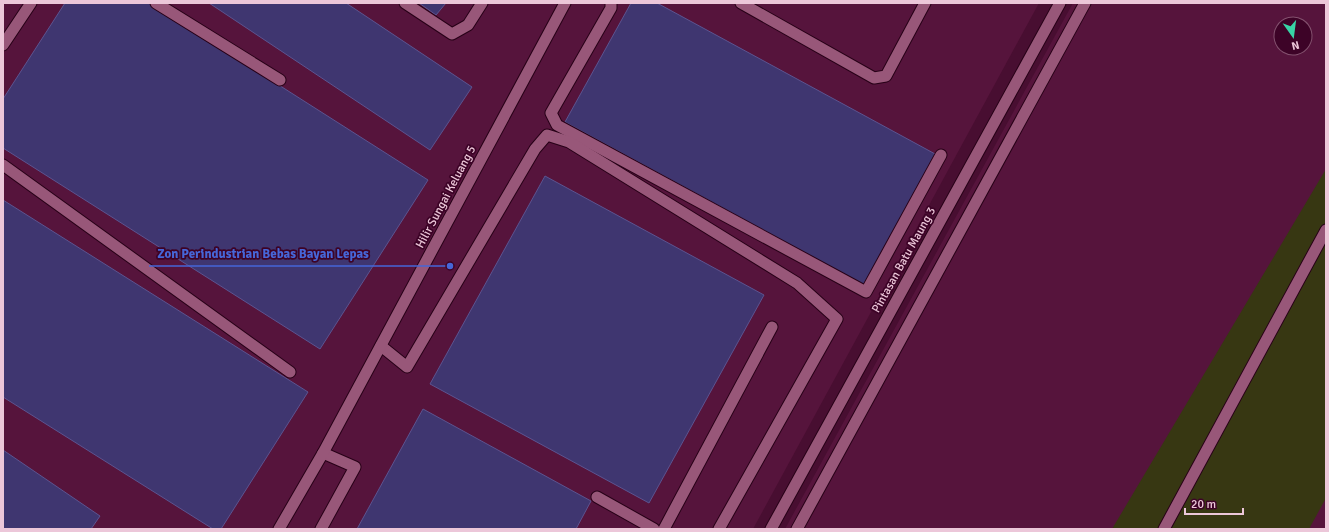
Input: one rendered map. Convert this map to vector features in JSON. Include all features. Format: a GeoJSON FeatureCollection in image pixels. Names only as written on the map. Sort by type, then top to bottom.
{"type":"FeatureCollection","features":[{"type":"Feature","properties":{"kind":"street"},"geometry":{"type":"LineString","coordinates":[[3,45],[31,3]]}},
{"type":"Feature","properties":{"kind":"street"},"geometry":{"type":"LineString","coordinates":[[156,3],[280,80]]}},
{"type":"Feature","properties":{"kind":"street"},"geometry":{"type":"LineString","coordinates":[[405,3],[452,34],[468,25],[482,3]]}},
{"type":"Feature","properties":{"kind":"street","name":"Hilir Sungai Keluang 5"},"geometry":{"type":"LineString","coordinates":[[280,529],[381,346],[565,3]]}},
{"type":"Feature","properties":{"kind":"street"},"geometry":{"type":"LineString","coordinates":[[610,3],[611,8],[551,113],[557,125],[866,292],[941,155]]}},
{"type":"Feature","properties":{"kind":"street"},"geometry":{"type":"LineString","coordinates":[[740,3],[874,78],[886,76],[925,3]]}},
{"type":"Feature","properties":{"kind":"street","name":"Pintasan Batu Maung 3"},"geometry":{"type":"LineString","coordinates":[[770,529],[1060,3]]}},
{"type":"Feature","properties":{"kind":"street"},"geometry":{"type":"LineString","coordinates":[[797,529],[1085,3]]}},
{"type":"Feature","properties":{"kind":"street"},"geometry":{"type":"LineString","coordinates":[[381,346],[407,367],[535,149],[547,135],[569,142],[797,283],[837,319],[719,529]]}},
{"type":"Feature","properties":{"kind":"street"},"geometry":{"type":"LineString","coordinates":[[3,165],[290,372]]}},
{"type":"Feature","properties":{"kind":"street"},"geometry":{"type":"LineString","coordinates":[[1164,529],[1326,230]]}},
{"type":"Feature","properties":{"kind":"street"},"geometry":{"type":"LineString","coordinates":[[664,529],[772,327]]}},
{"type":"Feature","properties":{"kind":"street"},"geometry":{"type":"LineString","coordinates":[[321,529],[355,467],[323,453]]}},
{"type":"Feature","properties":{"kind":"street"},"geometry":{"type":"LineString","coordinates":[[598,497],[654,529]]}},
{"type":"Feature","properties":{"kind":"shaded area"},"geometry":{"type":"Polygon","coordinates":[[[3,3],[1039,3],[753,529],[3,529],[3,3]]]}},
{"type":"Feature","properties":{"kind":"shaded area"},"geometry":{"type":"Polygon","coordinates":[[[1073,3],[1326,3],[1326,529],[785,529],[1073,3]]]}},
{"type":"Feature","properties":{"kind":"shaded area"},"geometry":{"type":"Polygon","coordinates":[[[1326,169],[1326,498],[1309,529],[1112,529],[1326,169]]]}},
{"type":"Feature","properties":{"kind":"building"},"geometry":{"type":"Polygon","coordinates":[[[65,3],[150,3],[428,180],[320,349],[3,148],[3,99],[65,3]]]}},
{"type":"Feature","properties":{"kind":"building"},"geometry":{"type":"Polygon","coordinates":[[[209,3],[346,3],[472,87],[430,150],[209,3]]]}},
{"type":"Feature","properties":{"kind":"building"},"geometry":{"type":"Polygon","coordinates":[[[419,3],[446,3],[436,15],[419,3]]]}},
{"type":"Feature","properties":{"kind":"building"},"geometry":{"type":"Polygon","coordinates":[[[631,3],[657,3],[937,155],[864,285],[565,122],[631,3]]]}},
{"type":"Feature","properties":{"kind":"building"},"geometry":{"type":"Polygon","coordinates":[[[545,176],[764,295],[649,503],[430,384],[545,176]]]}},
{"type":"Feature","properties":{"kind":"building"},"geometry":{"type":"Polygon","coordinates":[[[3,200],[308,392],[221,529],[213,529],[3,397],[3,200]]]}},
{"type":"Feature","properties":{"kind":"building"},"geometry":{"type":"Polygon","coordinates":[[[423,409],[591,501],[576,529],[357,529],[423,409]]]}},
{"type":"Feature","properties":{"kind":"building"},"geometry":{"type":"Polygon","coordinates":[[[3,450],[100,516],[91,529],[3,529],[3,450]]]}},
{"type":"Feature","properties":{"kind":"place","name":"Zon Perindustrian Bebas Bayan Lepas"},"geometry":{"type":"Point","coordinates":[450,266]}}]}
